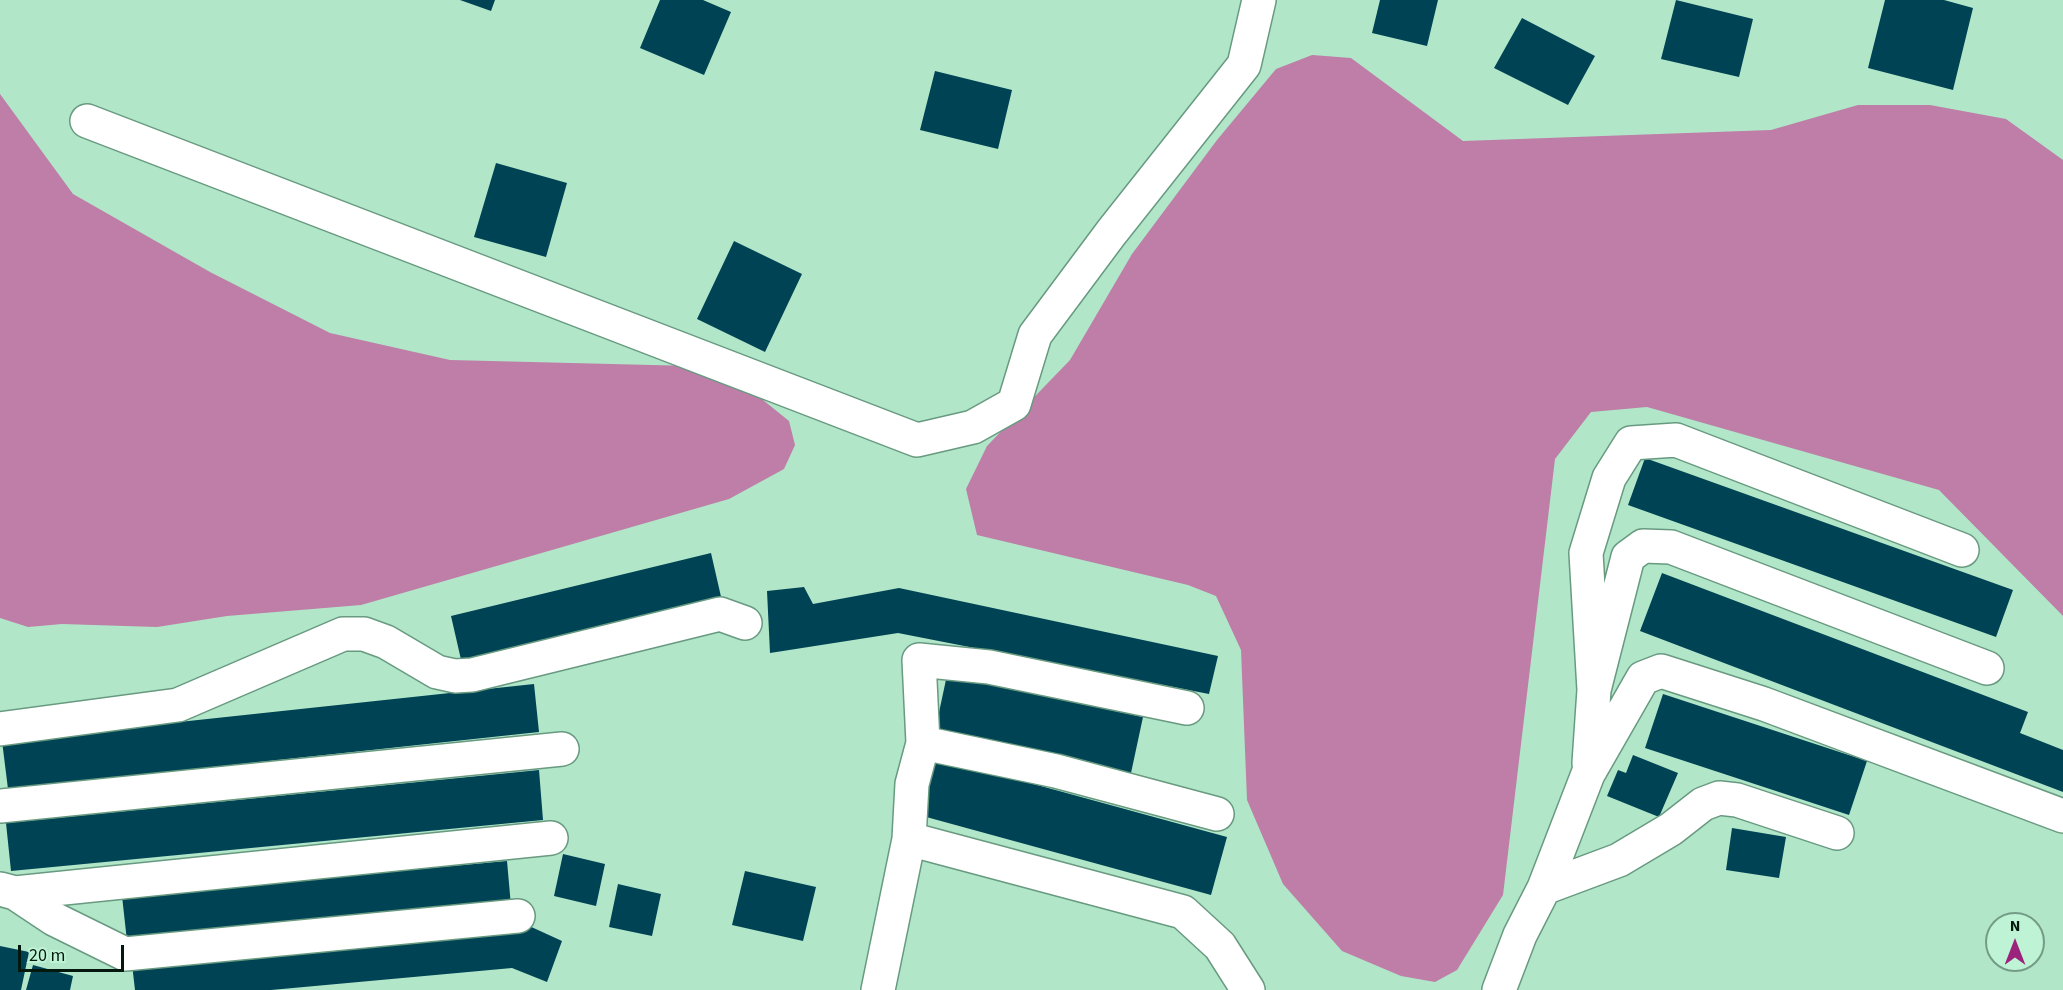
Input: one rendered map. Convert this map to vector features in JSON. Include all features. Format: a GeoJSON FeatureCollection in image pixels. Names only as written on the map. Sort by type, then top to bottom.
{"type":"FeatureCollection","features":[{"type":"Feature","properties":{"kind":"lane"},"geometry":{"type":"LineString","coordinates":[[87,121],[918,440],[973,427],[1014,404],[1035,335],[1111,233],[1244,65],[1259,0]]}},
{"type":"Feature","properties":{"kind":"lane"},"geometry":{"type":"LineString","coordinates":[[1588,774],[1594,690],[1586,553],[1609,478],[1631,443],[1676,440],[1962,550]]}},
{"type":"Feature","properties":{"kind":"lane"},"geometry":{"type":"LineString","coordinates":[[1594,690],[1628,557],[1643,546],[1671,547],[1987,668]]}},
{"type":"Feature","properties":{"kind":"lane"},"geometry":{"type":"LineString","coordinates":[[0,729],[178,705],[343,634],[364,634],[386,642],[437,672],[454,676],[472,675],[720,614],[745,623]]}},
{"type":"Feature","properties":{"kind":"lane"},"geometry":{"type":"LineString","coordinates":[[878,990],[909,839],[912,784],[923,743],[919,660],[989,667],[1187,708]]}},
{"type":"Feature","properties":{"kind":"lane"},"geometry":{"type":"LineString","coordinates":[[1499,990],[1520,935],[1544,888],[1588,774],[1643,678],[1661,671],[1764,704],[2063,816]]}},
{"type":"Feature","properties":{"kind":"lane"},"geometry":{"type":"LineString","coordinates":[[923,743],[1045,769],[1217,814]]}},
{"type":"Feature","properties":{"kind":"lane"},"geometry":{"type":"LineString","coordinates":[[0,806],[562,749]]}},
{"type":"Feature","properties":{"kind":"lane"},"geometry":{"type":"LineString","coordinates":[[1544,888],[1618,860],[1671,829],[1703,804],[1719,798],[1737,800],[1837,833]]}},
{"type":"Feature","properties":{"kind":"lane"},"geometry":{"type":"LineString","coordinates":[[7,891],[551,838]]}},
{"type":"Feature","properties":{"kind":"lane"},"geometry":{"type":"LineString","coordinates":[[909,839],[1183,912],[1220,946],[1248,990]]}},
{"type":"Feature","properties":{"kind":"lane"},"geometry":{"type":"LineString","coordinates":[[7,891],[54,919],[125,954],[518,916]]}},
{"type":"Feature","properties":{"kind":"shaded area"},"geometry":{"type":"Polygon","coordinates":[[[1312,55],[1351,58],[1463,141],[1771,130],[1858,105],[1930,105],[2006,119],[2063,160],[2063,616],[1939,490],[1647,407],[1591,412],[1555,459],[1503,895],[1457,970],[1435,982],[1401,976],[1342,951],[1283,884],[1247,800],[1241,650],[1216,596],[1188,585],[977,535],[966,489],[987,446],[1070,360],[1132,254],[1217,140],[1276,69],[1312,55]]]}},
{"type":"Feature","properties":{"kind":"shaded area"},"geometry":{"type":"Polygon","coordinates":[[[0,94],[73,194],[210,272],[330,333],[450,360],[692,366],[742,383],[789,421],[795,445],[784,469],[729,499],[361,605],[227,616],[157,627],[62,624],[28,627],[0,618],[0,94]]]}},
{"type":"Feature","properties":{"kind":"building"},"geometry":{"type":"Polygon","coordinates":[[[460,0],[495,0],[491,11],[460,0]]]}},
{"type":"Feature","properties":{"kind":"building"},"geometry":{"type":"Polygon","coordinates":[[[660,0],[703,0],[731,12],[704,75],[640,48],[660,0]]]}},
{"type":"Feature","properties":{"kind":"building"},"geometry":{"type":"Polygon","coordinates":[[[1380,0],[1438,0],[1427,46],[1372,33],[1380,0]]]}},
{"type":"Feature","properties":{"kind":"building"},"geometry":{"type":"Polygon","coordinates":[[[1676,0],[1753,19],[1739,77],[1661,59],[1676,0]]]}},
{"type":"Feature","properties":{"kind":"building"},"geometry":{"type":"Polygon","coordinates":[[[1885,0],[1944,0],[1973,8],[1953,90],[1868,68],[1885,0]]]}},
{"type":"Feature","properties":{"kind":"building"},"geometry":{"type":"Polygon","coordinates":[[[1522,18],[1595,56],[1568,105],[1494,68],[1522,18]]]}},
{"type":"Feature","properties":{"kind":"building"},"geometry":{"type":"Polygon","coordinates":[[[935,71],[1012,90],[998,149],[920,130],[935,71]]]}},
{"type":"Feature","properties":{"kind":"building"},"geometry":{"type":"Polygon","coordinates":[[[496,163],[567,183],[546,257],[474,237],[496,163]]]}},
{"type":"Feature","properties":{"kind":"building"},"geometry":{"type":"Polygon","coordinates":[[[734,241],[802,274],[765,352],[697,319],[734,241]]]}},
{"type":"Feature","properties":{"kind":"building"},"geometry":{"type":"Polygon","coordinates":[[[1645,458],[2013,590],[1996,637],[1628,505],[1645,458]]]}},
{"type":"Feature","properties":{"kind":"building"},"geometry":{"type":"Polygon","coordinates":[[[711,553],[722,601],[462,664],[451,616],[711,553]]]}},
{"type":"Feature","properties":{"kind":"building"},"geometry":{"type":"Polygon","coordinates":[[[1662,573],[2028,712],[2020,733],[2063,750],[2063,792],[1640,631],[1662,573]]]}},
{"type":"Feature","properties":{"kind":"building"},"geometry":{"type":"Polygon","coordinates":[[[804,587],[813,604],[899,588],[1218,656],[1209,694],[898,633],[770,653],[767,591],[804,587]]]}},
{"type":"Feature","properties":{"kind":"building"},"geometry":{"type":"Polygon","coordinates":[[[947,675],[1143,717],[1131,773],[935,731],[947,675]]]}},
{"type":"Feature","properties":{"kind":"building"},"geometry":{"type":"Polygon","coordinates":[[[534,684],[539,732],[8,789],[2,741],[534,684]]]}},
{"type":"Feature","properties":{"kind":"building"},"geometry":{"type":"Polygon","coordinates":[[[1663,694],[1867,761],[1849,815],[1645,748],[1663,694]]]}},
{"type":"Feature","properties":{"kind":"building"},"geometry":{"type":"Polygon","coordinates":[[[1633,755],[1678,773],[1659,817],[1607,796],[1618,770],[1626,773],[1633,755]]]}},
{"type":"Feature","properties":{"kind":"building"},"geometry":{"type":"Polygon","coordinates":[[[935,757],[1227,837],[1211,895],[919,815],[935,757]]]}},
{"type":"Feature","properties":{"kind":"building"},"geometry":{"type":"Polygon","coordinates":[[[539,770],[543,820],[11,871],[6,823],[539,770]]]}},
{"type":"Feature","properties":{"kind":"building"},"geometry":{"type":"Polygon","coordinates":[[[1732,828],[1786,837],[1779,878],[1726,870],[1732,828]]]}},
{"type":"Feature","properties":{"kind":"building"},"geometry":{"type":"Polygon","coordinates":[[[563,854],[605,864],[596,906],[554,896],[563,854]]]}},
{"type":"Feature","properties":{"kind":"building"},"geometry":{"type":"Polygon","coordinates":[[[507,861],[511,906],[127,941],[122,896],[507,861]]]}},
{"type":"Feature","properties":{"kind":"building"},"geometry":{"type":"Polygon","coordinates":[[[745,871],[816,887],[803,941],[732,925],[745,871]]]}},
{"type":"Feature","properties":{"kind":"building"},"geometry":{"type":"Polygon","coordinates":[[[618,884],[661,894],[652,936],[609,927],[618,884]]]}},
{"type":"Feature","properties":{"kind":"building"},"geometry":{"type":"Polygon","coordinates":[[[527,925],[562,941],[547,982],[512,968],[271,990],[135,990],[132,964],[527,925]]]}},
{"type":"Feature","properties":{"kind":"building"},"geometry":{"type":"Polygon","coordinates":[[[0,946],[29,952],[21,990],[0,990],[0,946]]]}},
{"type":"Feature","properties":{"kind":"building"},"geometry":{"type":"Polygon","coordinates":[[[33,965],[73,976],[70,990],[26,990],[33,965]]]}}]}
